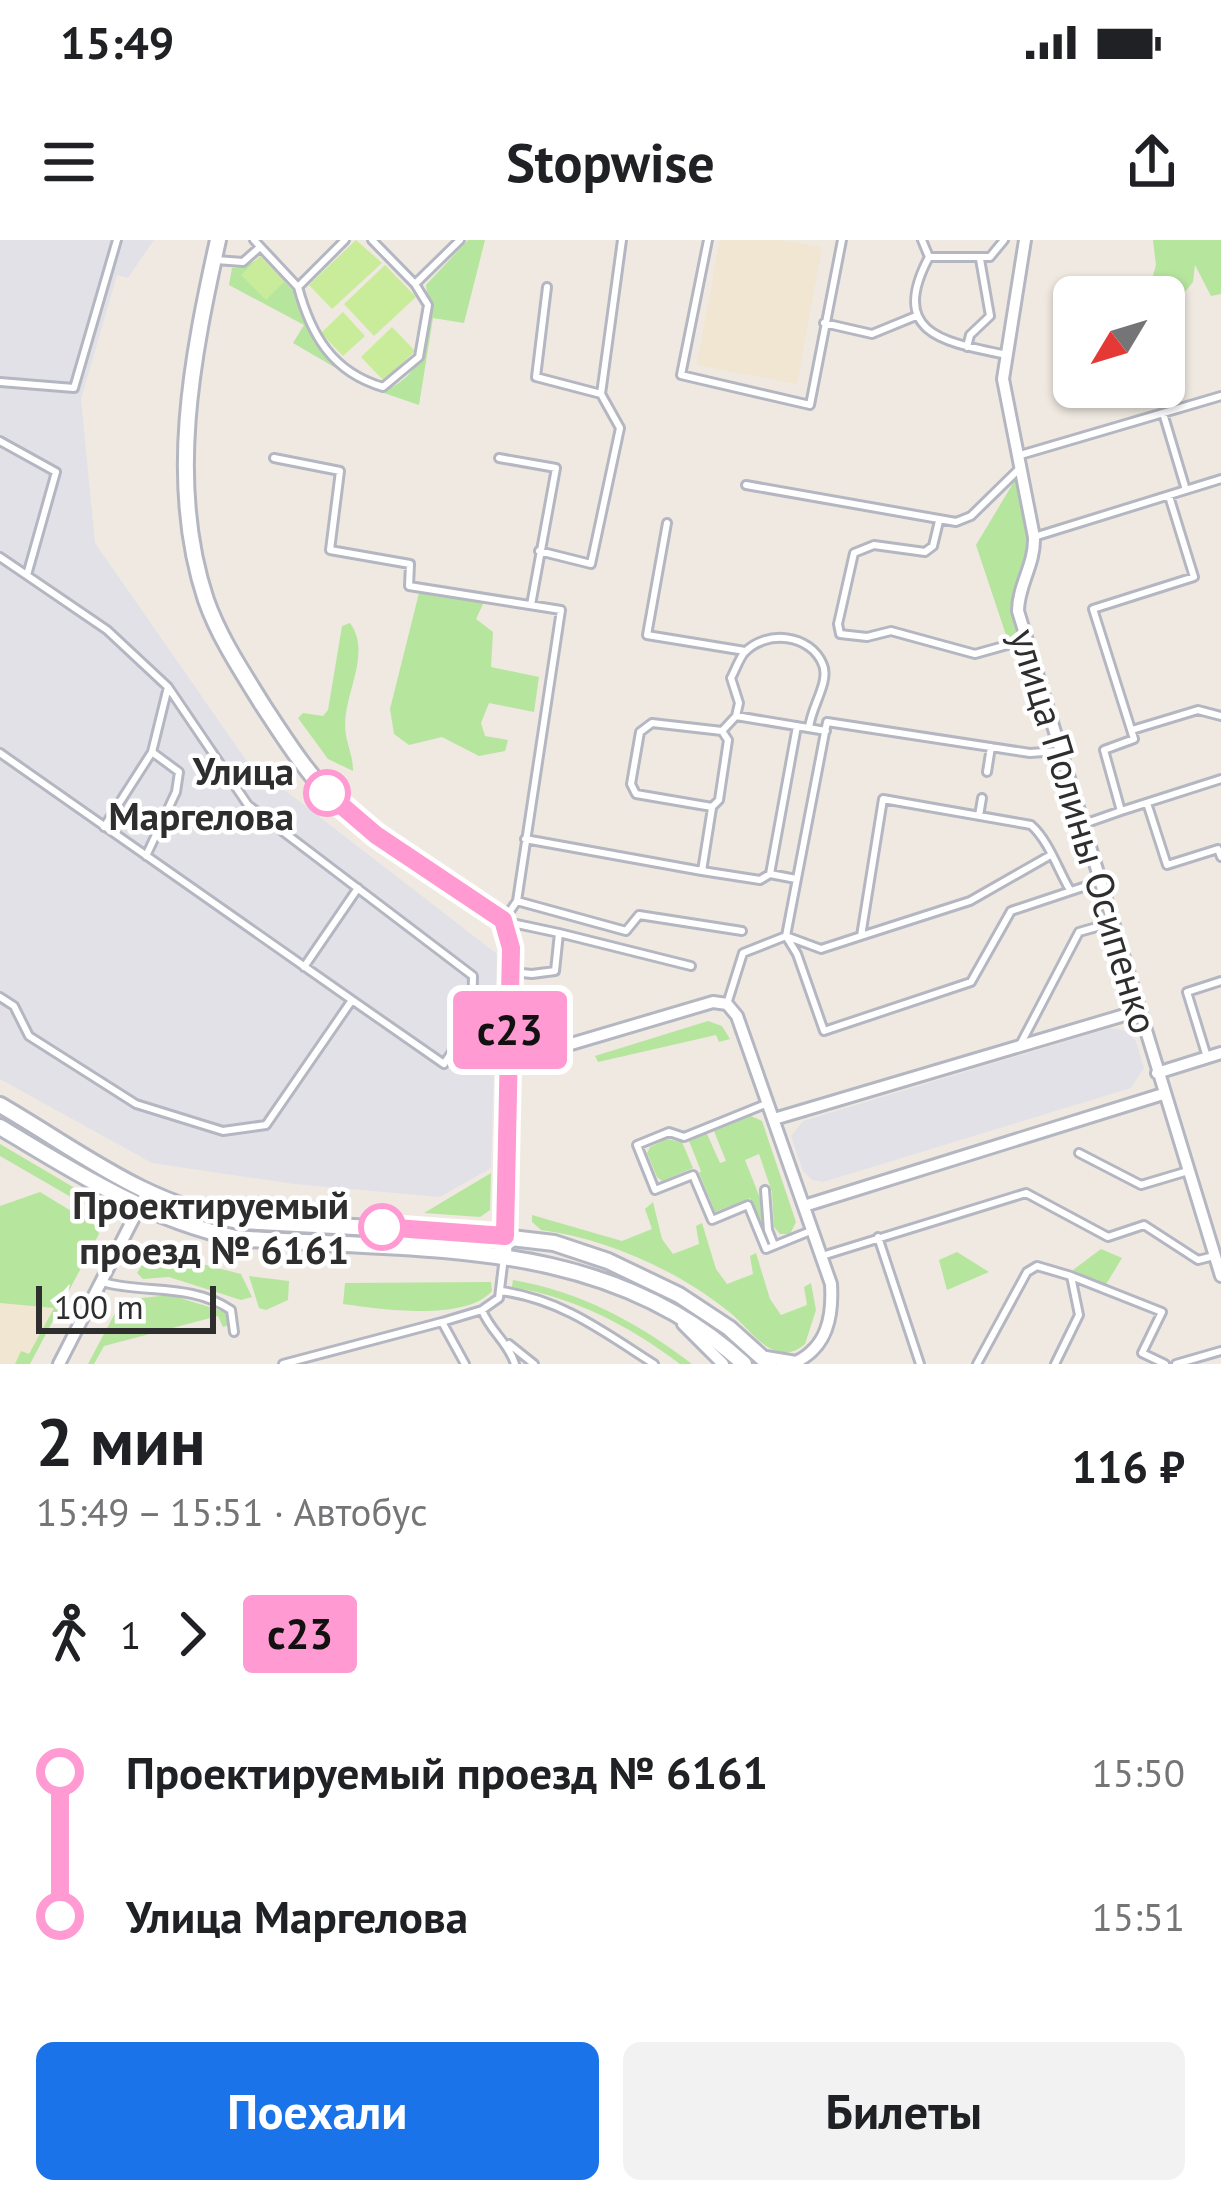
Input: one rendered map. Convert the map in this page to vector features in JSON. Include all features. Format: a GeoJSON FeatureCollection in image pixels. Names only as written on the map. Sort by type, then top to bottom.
{"type":"FeatureCollection","features":[{"type":"Feature","properties":{"kind":"street"},"geometry":{"type":"LineString","coordinates":[[218,240],[188,423],[184,479],[188,530],[218,628],[280,731],[327,793],[376,835],[503,920],[509,933],[504,1257]]}},
{"type":"Feature","properties":{"kind":"street","name":"улица Полины Осипенко"},"geometry":{"type":"LineString","coordinates":[[1025,240],[1004,398],[1034,537],[1033,560],[1017,603],[1058,751],[1221,1276]]}},
{"type":"Feature","properties":{"kind":"street"},"geometry":{"type":"LineString","coordinates":[[510,1062],[699,1005],[727,1004],[744,1031],[822,1256],[832,1299],[827,1330],[818,1345],[796,1362],[771,1360],[753,1349]]}},
{"type":"Feature","properties":{"kind":"street"},"geometry":{"type":"LineString","coordinates":[[774,1119],[1138,1011]]}},
{"type":"Feature","properties":{"kind":"street"},"geometry":{"type":"LineString","coordinates":[[1157,1073],[1221,1052]]}},
{"type":"Feature","properties":{"kind":"street"},"geometry":{"type":"LineString","coordinates":[[804,1205],[1163,1094]]}},
{"type":"Feature","properties":{"kind":"street"},"geometry":{"type":"LineString","coordinates":[[0,1105],[143,1201],[239,1221],[505,1236],[554,1244],[651,1280],[704,1310],[769,1364]]}},
{"type":"Feature","properties":{"kind":"street"},"geometry":{"type":"LineString","coordinates":[[0,1126],[198,1230],[236,1238],[504,1257],[599,1276],[667,1309],[744,1364]]}},
{"type":"Feature","properties":{"kind":"street"},"geometry":{"type":"LineString","coordinates":[[59,1364],[143,1201]]}},
{"type":"Feature","properties":{"kind":"street"},"geometry":{"type":"LineString","coordinates":[[667,1309],[723,1364]]}},
{"type":"Feature","properties":{"kind":"lane"},"geometry":{"type":"LineString","coordinates":[[0,382],[74,388],[117,240]]}},
{"type":"Feature","properties":{"kind":"lane"},"geometry":{"type":"LineString","coordinates":[[298,287],[345,240]]}},
{"type":"Feature","properties":{"kind":"lane"},"geometry":{"type":"LineString","coordinates":[[214,260],[243,262],[257,243],[298,287],[317,340],[339,362],[383,388],[415,362],[428,305],[415,284],[372,240]]}},
{"type":"Feature","properties":{"kind":"lane"},"geometry":{"type":"LineString","coordinates":[[415,284],[460,240]]}},
{"type":"Feature","properties":{"kind":"lane"},"geometry":{"type":"LineString","coordinates":[[539,551],[591,564],[620,428],[602,394],[622,240]]}},
{"type":"Feature","properties":{"kind":"lane"},"geometry":{"type":"LineString","coordinates":[[708,240],[681,375],[809,405],[842,240]]}},
{"type":"Feature","properties":{"kind":"lane"},"geometry":{"type":"LineString","coordinates":[[922,240],[929,257],[914,286],[916,316],[928,331],[1007,355]]}},
{"type":"Feature","properties":{"kind":"lane"},"geometry":{"type":"LineString","coordinates":[[929,257],[980,260],[990,257],[1004,240]]}},
{"type":"Feature","properties":{"kind":"lane"},"geometry":{"type":"LineString","coordinates":[[967,346],[970,335],[990,316],[980,260]]}},
{"type":"Feature","properties":{"kind":"lane"},"geometry":{"type":"LineString","coordinates":[[547,287],[536,377],[602,394]]}},
{"type":"Feature","properties":{"kind":"lane"},"geometry":{"type":"LineString","coordinates":[[824,323],[872,334],[916,316]]}},
{"type":"Feature","properties":{"kind":"lane"},"geometry":{"type":"LineString","coordinates":[[746,485],[851,509],[963,521],[1019,462],[1221,396]]}},
{"type":"Feature","properties":{"kind":"lane"},"geometry":{"type":"LineString","coordinates":[[1163,413],[1186,490]]}},
{"type":"Feature","properties":{"kind":"lane"},"geometry":{"type":"LineString","coordinates":[[0,441],[56,472],[27,575]]}},
{"type":"Feature","properties":{"kind":"lane"},"geometry":{"type":"LineString","coordinates":[[274,458],[340,471],[330,550],[410,564],[409,586],[561,610],[517,901],[503,920],[691,966]]}},
{"type":"Feature","properties":{"kind":"lane"},"geometry":{"type":"LineString","coordinates":[[499,458],[556,468],[531,605]]}},
{"type":"Feature","properties":{"kind":"lane"},"geometry":{"type":"LineString","coordinates":[[1034,537],[1221,479]]}},
{"type":"Feature","properties":{"kind":"lane"},"geometry":{"type":"LineString","coordinates":[[1121,811],[1104,750],[1134,740],[1093,609],[1194,577],[1168,496]]}},
{"type":"Feature","properties":{"kind":"lane"},"geometry":{"type":"LineString","coordinates":[[939,521],[933,546],[925,552],[874,545],[854,554],[839,634],[867,637],[891,631],[975,654],[1025,640]]}},
{"type":"Feature","properties":{"kind":"lane"},"geometry":{"type":"LineString","coordinates":[[667,523],[647,635],[745,651],[777,636],[804,643],[823,664],[825,683],[812,707],[809,728]]}},
{"type":"Feature","properties":{"kind":"lane"},"geometry":{"type":"LineString","coordinates":[[0,557],[107,630],[168,687],[248,805],[473,976],[472,1022],[444,1064],[0,753]]}},
{"type":"Feature","properties":{"kind":"lane"},"geometry":{"type":"LineString","coordinates":[[722,731],[736,716],[739,703],[731,678],[745,651]]}},
{"type":"Feature","properties":{"kind":"lane"},"geometry":{"type":"LineString","coordinates":[[104,827],[152,752],[168,687]]}},
{"type":"Feature","properties":{"kind":"lane"},"geometry":{"type":"LineString","coordinates":[[1131,730],[1198,710],[1221,716]]}},
{"type":"Feature","properties":{"kind":"lane"},"geometry":{"type":"LineString","coordinates":[[736,716],[826,730]]}},
{"type":"Feature","properties":{"kind":"lane"},"geometry":{"type":"LineString","coordinates":[[1058,751],[1030,753],[827,722],[786,936],[824,1031],[971,982],[1011,911],[1098,882]]}},
{"type":"Feature","properties":{"kind":"lane"},"geometry":{"type":"LineString","coordinates":[[702,871],[728,740],[722,731],[652,723],[640,732],[631,784],[636,794],[712,807]]}},
{"type":"Feature","properties":{"kind":"lane"},"geometry":{"type":"LineString","coordinates":[[770,874],[797,726]]}},
{"type":"Feature","properties":{"kind":"lane"},"geometry":{"type":"LineString","coordinates":[[987,772],[991,747]]}},
{"type":"Feature","properties":{"kind":"lane"},"geometry":{"type":"LineString","coordinates":[[146,856],[176,792],[179,772],[152,752]]}},
{"type":"Feature","properties":{"kind":"lane"},"geometry":{"type":"LineString","coordinates":[[1081,825],[1221,778]]}},
{"type":"Feature","properties":{"kind":"lane"},"geometry":{"type":"LineString","coordinates":[[979,816],[982,798]]}},
{"type":"Feature","properties":{"kind":"lane"},"geometry":{"type":"LineString","coordinates":[[861,936],[883,800],[1031,825],[1042,835],[1070,890]]}},
{"type":"Feature","properties":{"kind":"lane"},"geometry":{"type":"LineString","coordinates":[[1147,802],[1167,866],[1219,849],[1221,857]]}},
{"type":"Feature","properties":{"kind":"lane"},"geometry":{"type":"LineString","coordinates":[[525,839],[760,880],[770,874],[797,879]]}},
{"type":"Feature","properties":{"kind":"lane"},"geometry":{"type":"LineString","coordinates":[[727,1004],[743,953],[786,936],[820,949],[970,901],[1049,856]]}},
{"type":"Feature","properties":{"kind":"lane"},"geometry":{"type":"LineString","coordinates":[[304,967],[358,888]]}},
{"type":"Feature","properties":{"kind":"lane"},"geometry":{"type":"LineString","coordinates":[[517,901],[626,931],[639,915],[742,932]]}},
{"type":"Feature","properties":{"kind":"lane"},"geometry":{"type":"LineString","coordinates":[[1018,1048],[1079,932],[1111,923]]}},
{"type":"Feature","properties":{"kind":"lane"},"geometry":{"type":"LineString","coordinates":[[511,972],[555,971],[560,932]]}},
{"type":"Feature","properties":{"kind":"lane"},"geometry":{"type":"LineString","coordinates":[[1207,1057],[1187,992],[1221,981]]}},
{"type":"Feature","properties":{"kind":"lane"},"geometry":{"type":"LineString","coordinates":[[0,997],[14,1006],[29,1036],[136,1104],[223,1130],[266,1125],[352,1000]]}},
{"type":"Feature","properties":{"kind":"lane"},"geometry":{"type":"LineString","coordinates":[[768,1102],[684,1137],[669,1132],[637,1145],[656,1190],[693,1174],[712,1220],[748,1205],[766,1249],[813,1230]]}},
{"type":"Feature","properties":{"kind":"lane"},"geometry":{"type":"LineString","coordinates":[[1079,1153],[1141,1185],[1188,1171]]}},
{"type":"Feature","properties":{"kind":"lane"},"geometry":{"type":"LineString","coordinates":[[765,1190],[768,1230],[775,1246]]}},
{"type":"Feature","properties":{"kind":"lane"},"geometry":{"type":"LineString","coordinates":[[822,1256],[1026,1192],[1108,1237],[1144,1225],[1198,1260],[1214,1256]]}},
{"type":"Feature","properties":{"kind":"lane"},"geometry":{"type":"LineString","coordinates":[[878,1237],[920,1364]]}},
{"type":"Feature","properties":{"kind":"lane"},"geometry":{"type":"LineString","coordinates":[[283,1364],[482,1310],[499,1298],[504,1257]]}},
{"type":"Feature","properties":{"kind":"lane"},"geometry":{"type":"LineString","coordinates":[[976,1364],[1027,1272],[1037,1266],[1162,1312],[1142,1353],[1165,1364]]}},
{"type":"Feature","properties":{"kind":"lane"},"geometry":{"type":"LineString","coordinates":[[1055,1364],[1079,1315],[1071,1276]]}},
{"type":"Feature","properties":{"kind":"lane"},"geometry":{"type":"LineString","coordinates":[[102,1282],[125,1288],[164,1287],[220,1302],[231,1310],[234,1332]]}},
{"type":"Feature","properties":{"kind":"lane"},"geometry":{"type":"LineString","coordinates":[[501,1291],[568,1309],[654,1364]]}},
{"type":"Feature","properties":{"kind":"lane"},"geometry":{"type":"LineString","coordinates":[[482,1310],[495,1333],[534,1364]]}},
{"type":"Feature","properties":{"kind":"lane"},"geometry":{"type":"LineString","coordinates":[[442,1322],[465,1364]]}},
{"type":"Feature","properties":{"kind":"lane"},"geometry":{"type":"LineString","coordinates":[[507,1342],[515,1364]]}},
{"type":"Feature","properties":{"kind":"lane"},"geometry":{"type":"LineString","coordinates":[[1177,1364],[1221,1351]]}},
{"type":"Feature","properties":{"kind":"shaded area"},"geometry":{"type":"Polygon","coordinates":[[[0,240],[154,240],[128,278],[117,275],[81,399],[95,543],[246,760],[497,954],[491,1168],[440,1197],[294,1184],[152,1163],[0,1079],[0,240]]]}},
{"type":"Feature","properties":{"kind":"shaded area"},"geometry":{"type":"Polygon","coordinates":[[[720,240],[780,240],[822,247],[797,384],[697,365],[720,240]]]}},
{"type":"Feature","properties":{"kind":"shaded area"},"geometry":{"type":"Polygon","coordinates":[[[1110,1028],[1126,1031],[1136,1041],[1144,1068],[1131,1088],[823,1182],[803,1171],[791,1136],[803,1121],[1110,1028]]]}},
{"type":"Feature","properties":{"kind":"shaded area"},"geometry":{"type":"Polygon","coordinates":[[[0,1303],[54,1307],[29,1355],[21,1352],[15,1364],[0,1364],[0,1303]]]}},
{"type":"Feature","properties":{"kind":"green space"},"geometry":{"type":"Polygon","coordinates":[[[356,240],[382,263],[332,309],[309,285],[356,240]]]}},
{"type":"Feature","properties":{"kind":"green space"},"geometry":{"type":"Polygon","coordinates":[[[468,240],[485,240],[464,323],[433,318],[419,405],[372,389],[293,343],[304,325],[229,285],[232,268],[245,267],[261,257],[296,294],[314,342],[367,386],[384,391],[411,373],[419,360],[428,332],[426,285],[468,240]]]}},
{"type":"Feature","properties":{"kind":"green space"},"geometry":{"type":"Polygon","coordinates":[[[1153,240],[1221,240],[1221,294],[1211,296],[1195,265],[1193,282],[1185,292],[1185,276],[1153,276],[1153,240]]]}},
{"type":"Feature","properties":{"kind":"green space"},"geometry":{"type":"Polygon","coordinates":[[[260,256],[285,281],[266,300],[241,275],[260,256]]]}},
{"type":"Feature","properties":{"kind":"green space"},"geometry":{"type":"Polygon","coordinates":[[[385,265],[416,297],[374,336],[344,304],[385,265]]]}},
{"type":"Feature","properties":{"kind":"green space"},"geometry":{"type":"Polygon","coordinates":[[[343,312],[365,336],[343,356],[321,333],[343,312]]]}},
{"type":"Feature","properties":{"kind":"green space"},"geometry":{"type":"Polygon","coordinates":[[[392,327],[415,351],[384,381],[361,357],[392,327]]]}},
{"type":"Feature","properties":{"kind":"green space"},"geometry":{"type":"Polygon","coordinates":[[[1018,475],[1031,549],[1013,600],[1019,634],[1007,638],[976,545],[1018,475]]]}},
{"type":"Feature","properties":{"kind":"green space"},"geometry":{"type":"Polygon","coordinates":[[[419,593],[484,602],[476,619],[493,632],[491,667],[539,677],[534,712],[489,703],[481,723],[485,736],[508,740],[505,751],[479,756],[442,737],[409,745],[394,734],[390,709],[419,593]]]}},
{"type":"Feature","properties":{"kind":"green space"},"geometry":{"type":"Polygon","coordinates":[[[350,623],[359,649],[345,721],[353,771],[328,759],[298,718],[303,713],[323,716],[328,710],[342,626],[350,623]]]}},
{"type":"Feature","properties":{"kind":"green space"},"geometry":{"type":"Polygon","coordinates":[[[708,1021],[722,1026],[730,1039],[719,1042],[716,1035],[598,1062],[595,1056],[708,1021]]]}},
{"type":"Feature","properties":{"kind":"green space"},"geometry":{"type":"Polygon","coordinates":[[[751,1116],[762,1121],[796,1222],[790,1234],[780,1234],[774,1227],[772,1192],[759,1154],[745,1160],[760,1198],[762,1224],[750,1198],[715,1212],[699,1173],[689,1141],[707,1134],[720,1163],[726,1161],[714,1131],[751,1116]]]}},
{"type":"Feature","properties":{"kind":"green space"},"geometry":{"type":"Polygon","coordinates":[[[666,1139],[682,1142],[693,1168],[662,1181],[647,1153],[666,1139]]]}},
{"type":"Feature","properties":{"kind":"green space"},"geometry":{"type":"Polygon","coordinates":[[[0,1144],[111,1210],[102,1215],[0,1156],[0,1144]]]}},
{"type":"Feature","properties":{"kind":"green space"},"geometry":{"type":"Polygon","coordinates":[[[491,1173],[490,1210],[480,1217],[424,1213],[491,1173]]]}},
{"type":"Feature","properties":{"kind":"green space"},"geometry":{"type":"Polygon","coordinates":[[[40,1192],[96,1226],[99,1234],[30,1364],[15,1364],[21,1351],[29,1354],[54,1308],[0,1303],[0,1206],[40,1192]]]}},
{"type":"Feature","properties":{"kind":"green space"},"geometry":{"type":"Polygon","coordinates":[[[653,1202],[662,1239],[673,1254],[699,1244],[696,1226],[702,1223],[716,1269],[727,1284],[753,1274],[750,1256],[756,1253],[770,1299],[781,1315],[807,1305],[804,1287],[811,1283],[816,1310],[805,1344],[790,1352],[772,1349],[708,1296],[663,1269],[590,1240],[541,1230],[532,1222],[532,1215],[622,1241],[652,1229],[645,1209],[653,1202]]]}},
{"type":"Feature","properties":{"kind":"green space"},"geometry":{"type":"Polygon","coordinates":[[[1101,1249],[1122,1258],[1105,1286],[1073,1270],[1101,1249]]]}},
{"type":"Feature","properties":{"kind":"green space"},"geometry":{"type":"Polygon","coordinates":[[[151,1251],[241,1274],[252,1297],[241,1300],[169,1277],[143,1279],[137,1273],[151,1251]]]}},
{"type":"Feature","properties":{"kind":"green space"},"geometry":{"type":"Polygon","coordinates":[[[957,1252],[989,1272],[947,1290],[939,1260],[957,1252]]]}},
{"type":"Feature","properties":{"kind":"green space"},"geometry":{"type":"Polygon","coordinates":[[[249,1276],[289,1281],[288,1300],[266,1310],[259,1308],[249,1276]]]}},
{"type":"Feature","properties":{"kind":"green space"},"geometry":{"type":"Polygon","coordinates":[[[513,1280],[562,1292],[607,1311],[692,1364],[680,1364],[621,1325],[580,1306],[512,1287],[513,1280]]]}},
{"type":"Feature","properties":{"kind":"green space"},"geometry":{"type":"Polygon","coordinates":[[[491,1282],[492,1291],[479,1301],[443,1310],[343,1304],[345,1283],[491,1282]]]}},
{"type":"Feature","properties":{"kind":"green space"},"geometry":{"type":"Polygon","coordinates":[[[170,1295],[229,1313],[229,1325],[223,1327],[218,1316],[104,1346],[94,1364],[88,1364],[122,1300],[170,1295]]]}},
{"type":"Feature","properties":{"kind":"bus line","name":"с23"},"geometry":{"type":"LineString","coordinates":[[327,793],[376,835],[503,920],[511,948],[505,1236],[382,1227]]}},
{"type":"Feature","properties":{"kind":"place","name":"Улица Маргелова"},"geometry":{"type":"Point","coordinates":[327,793]}},
{"type":"Feature","properties":{"kind":"place","name":"Проектируемый проезд № 6161"},"geometry":{"type":"Point","coordinates":[382,1227]}}]}
